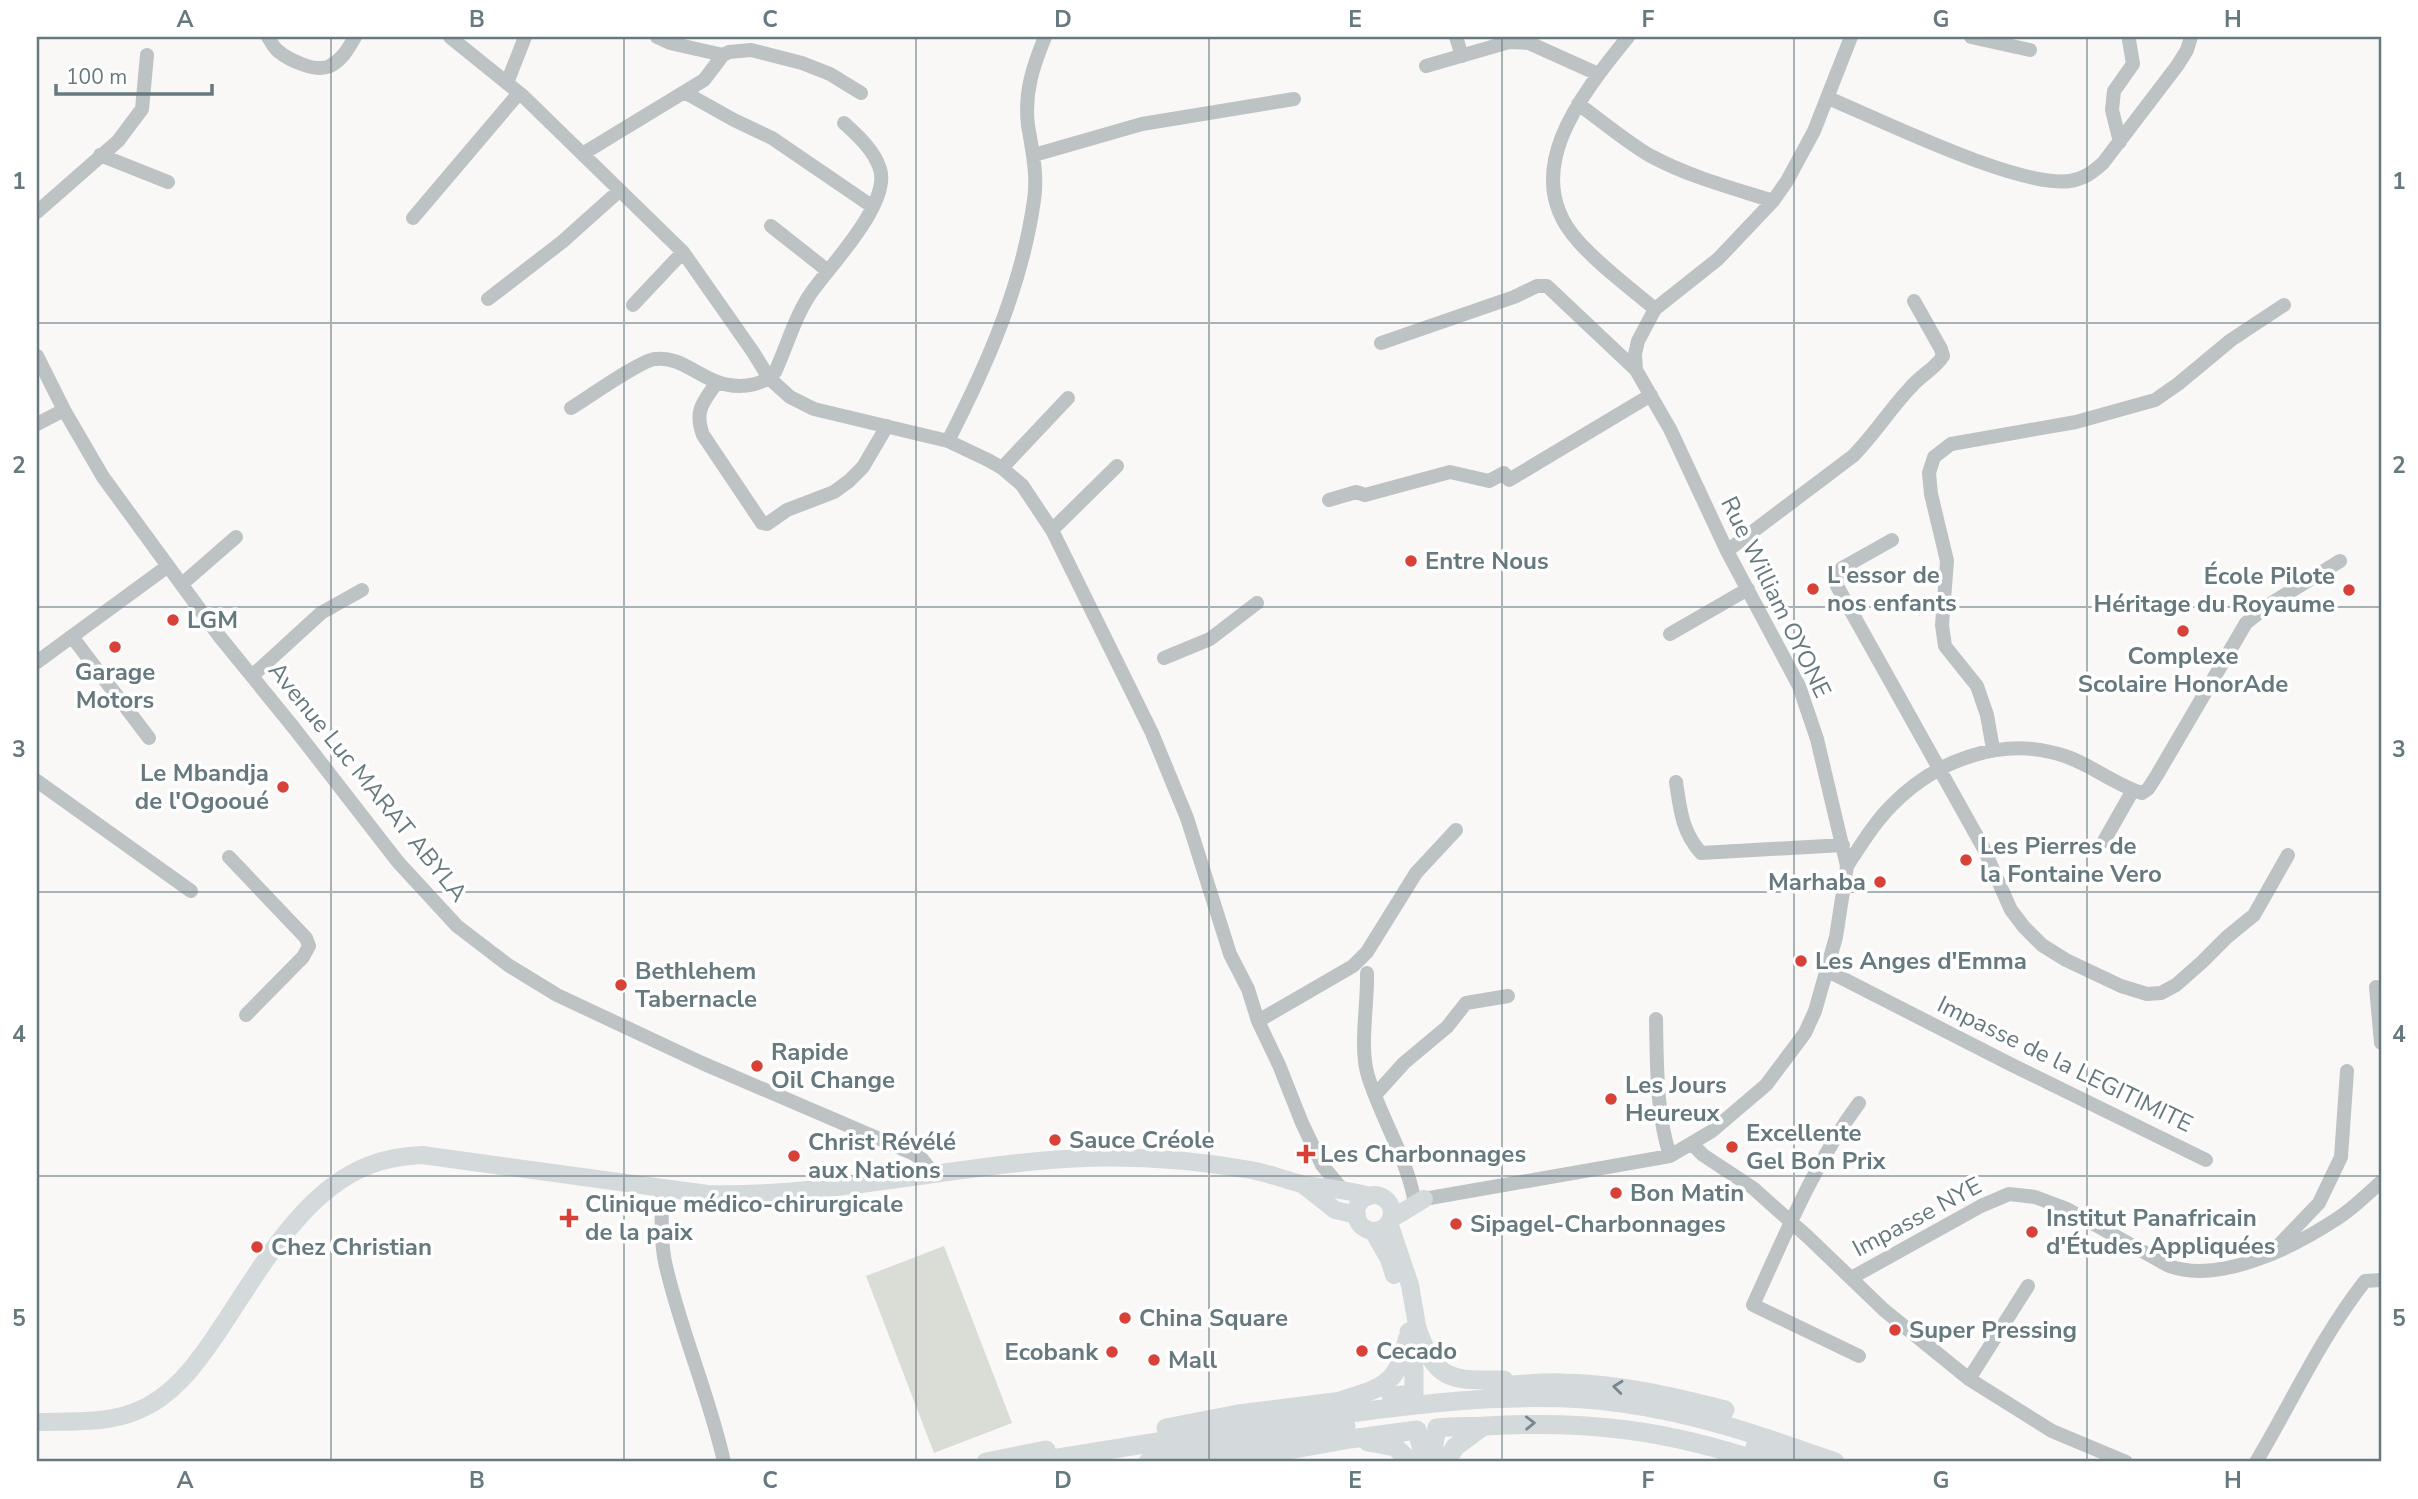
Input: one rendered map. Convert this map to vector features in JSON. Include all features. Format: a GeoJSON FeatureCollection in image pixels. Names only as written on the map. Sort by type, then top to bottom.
{"type":"FeatureCollection","features":[{"type":"Feature","properties":{"kind":"highway"},"geometry":{"type":"LineString","coordinates":[[1413,1331],[1430,1359],[1447,1374],[1457,1378],[1516,1380],[1526,1384]]}},
{"type":"Feature","properties":{"kind":"highway"},"geometry":{"type":"LineString","coordinates":[[1413,1331],[1415,1376],[1422,1392]]}},
{"type":"Feature","properties":{"kind":"highway"},"geometry":{"type":"LineString","coordinates":[[1340,1402],[1388,1383],[1404,1358],[1413,1331]]}},
{"type":"Feature","properties":{"kind":"highway"},"geometry":{"type":"LineString","coordinates":[[986,1462],[1238,1414],[1422,1392],[1561,1383],[1627,1388],[1699,1404],[1776,1427],[1836,1454],[1843,1462]]}},
{"type":"Feature","properties":{"kind":"highway"},"geometry":{"type":"LineString","coordinates":[[1434,1462],[1437,1429],[1445,1419],[1446,1407],[1441,1397],[1422,1392],[1406,1402],[1405,1413],[1408,1423],[1424,1432],[1437,1429],[1565,1423],[1649,1432],[1706,1445],[1761,1462]]}},
{"type":"Feature","properties":{"kind":"highway"},"geometry":{"type":"LineString","coordinates":[[1033,1462],[1305,1419],[1381,1415],[1535,1397],[1578,1399],[1670,1410],[1744,1429],[1835,1462]]}},
{"type":"Feature","properties":{"kind":"highway"},"geometry":{"type":"LineString","coordinates":[[1470,1406],[1568,1408],[1642,1417],[1716,1435],[1793,1462]]}},
{"type":"Feature","properties":{"kind":"highway"},"geometry":{"type":"LineString","coordinates":[[1147,1462],[1381,1415]]}},
{"type":"Feature","properties":{"kind":"highway"},"geometry":{"type":"LineString","coordinates":[[1446,1462],[1455,1447],[1484,1426]]}},
{"type":"Feature","properties":{"kind":"highway"},"geometry":{"type":"LineString","coordinates":[[1221,1462],[1276,1458],[1350,1439],[1417,1430]]}},
{"type":"Feature","properties":{"kind":"highway"},"geometry":{"type":"LineString","coordinates":[[1417,1430],[1425,1462]]}},
{"type":"Feature","properties":{"kind":"highway"},"geometry":{"type":"LineString","coordinates":[[1350,1439],[1386,1444],[1400,1451],[1411,1462]]}},
{"type":"Feature","properties":{"kind":"main road"},"geometry":{"type":"LineString","coordinates":[[37,1422],[114,1418],[137,1411],[161,1398],[183,1379],[204,1352],[298,1219],[339,1181],[393,1157],[422,1155],[707,1194],[768,1194],[1040,1161],[1150,1159],[1252,1170],[1302,1184],[1342,1189],[1378,1198],[1391,1209],[1384,1224],[1410,1286],[1413,1331]]}},
{"type":"Feature","properties":{"kind":"main road"},"geometry":{"type":"LineString","coordinates":[[1302,1184],[1335,1210],[1357,1215]]}},
{"type":"Feature","properties":{"kind":"main road"},"geometry":{"type":"LineString","coordinates":[[1378,1198],[1419,1198],[1384,1224],[1362,1226],[1357,1215],[1361,1202],[1378,1198]]}},
{"type":"Feature","properties":{"kind":"street"},"geometry":{"type":"LineString","coordinates":[[268,37],[276,50],[295,61],[327,68],[343,57],[355,37]]}},
{"type":"Feature","properties":{"kind":"street"},"geometry":{"type":"LineString","coordinates":[[450,37],[513,88],[584,153],[619,191],[683,252],[769,378],[790,397],[814,409],[852,420],[948,441],[1002,468],[1022,485],[1052,530],[1152,733],[1187,818],[1230,954],[1248,989],[1258,1021],[1321,1164],[1342,1189]]}},
{"type":"Feature","properties":{"kind":"street"},"geometry":{"type":"LineString","coordinates":[[413,218],[513,88],[525,37]]}},
{"type":"Feature","properties":{"kind":"street"},"geometry":{"type":"LineString","coordinates":[[657,37],[670,43],[723,55],[751,50],[772,54],[830,74],[861,93]]}},
{"type":"Feature","properties":{"kind":"street"},"geometry":{"type":"LineString","coordinates":[[948,441],[990,356],[1012,296],[1035,198],[1034,155],[1028,123],[1029,79],[1045,37]]}},
{"type":"Feature","properties":{"kind":"street"},"geometry":{"type":"LineString","coordinates":[[1456,37],[1462,57]]}},
{"type":"Feature","properties":{"kind":"street"},"geometry":{"type":"LineString","coordinates":[[1628,37],[1598,74],[1578,104],[1562,136],[1555,158],[1554,199],[1577,240],[1655,309]]}},
{"type":"Feature","properties":{"kind":"street"},"geometry":{"type":"LineString","coordinates":[[1636,370],[1638,341],[1655,309],[1718,259],[1773,201],[1801,157],[1851,37]]}},
{"type":"Feature","properties":{"kind":"street"},"geometry":{"type":"LineString","coordinates":[[1970,37],[2030,50]]}},
{"type":"Feature","properties":{"kind":"street"},"geometry":{"type":"LineString","coordinates":[[1828,97],[1994,166],[2053,181],[2070,181],[2092,173],[2120,142],[2177,66],[2191,37]]}},
{"type":"Feature","properties":{"kind":"street"},"geometry":{"type":"LineString","coordinates":[[2120,142],[2112,110],[2114,92],[2133,64],[2129,40]]}},
{"type":"Feature","properties":{"kind":"street"},"geometry":{"type":"LineString","coordinates":[[1426,66],[1509,42],[1529,43],[1598,74]]}},
{"type":"Feature","properties":{"kind":"street"},"geometry":{"type":"LineString","coordinates":[[37,212],[118,141],[142,109],[147,55]]}},
{"type":"Feature","properties":{"kind":"street"},"geometry":{"type":"LineString","coordinates":[[584,153],[704,80],[716,68],[723,55]]}},
{"type":"Feature","properties":{"kind":"street"},"geometry":{"type":"LineString","coordinates":[[684,92],[772,138],[873,207]]}},
{"type":"Feature","properties":{"kind":"street"},"geometry":{"type":"LineString","coordinates":[[1034,155],[1142,124],[1294,99]]}},
{"type":"Feature","properties":{"kind":"street"},"geometry":{"type":"LineString","coordinates":[[1578,104],[1652,157],[1773,201]]}},
{"type":"Feature","properties":{"kind":"street"},"geometry":{"type":"LineString","coordinates":[[571,408],[650,359],[673,360],[717,382],[751,385],[769,378],[804,305],[852,241],[873,207],[881,185],[881,171],[872,152],[844,123]]}},
{"type":"Feature","properties":{"kind":"street"},"geometry":{"type":"LineString","coordinates":[[100,155],[168,182]]}},
{"type":"Feature","properties":{"kind":"street"},"geometry":{"type":"LineString","coordinates":[[488,299],[562,242],[619,191]]}},
{"type":"Feature","properties":{"kind":"street"},"geometry":{"type":"LineString","coordinates":[[771,226],[828,271]]}},
{"type":"Feature","properties":{"kind":"street"},"geometry":{"type":"LineString","coordinates":[[633,305],[683,252]]}},
{"type":"Feature","properties":{"kind":"street","name":"Rue William OYONE"},"geometry":{"type":"LineString","coordinates":[[1381,343],[1514,298],[1537,286],[1547,286],[1636,370],[1680,447],[1727,551],[1799,687],[1808,711],[1847,866],[1847,878],[1828,971],[1810,1023],[1780,1069],[1747,1104],[1692,1144],[1670,1156],[1419,1198]]}},
{"type":"Feature","properties":{"kind":"street"},"geometry":{"type":"LineString","coordinates":[[1727,551],[1853,456],[1921,376],[1941,360],[1941,349],[1914,301]]}},
{"type":"Feature","properties":{"kind":"street"},"geometry":{"type":"LineString","coordinates":[[1993,749],[1987,715],[1977,685],[1945,646],[1942,625],[1947,561],[1931,494],[1929,473],[1934,457],[1951,444],[2076,422],[2155,400],[2223,346],[2284,305]]}},
{"type":"Feature","properties":{"kind":"street","name":"Avenue Luc MARAT ABYLA"},"geometry":{"type":"LineString","coordinates":[[37,356],[64,410],[103,477],[252,676],[398,862],[438,907],[479,944],[558,995],[702,1063],[912,1153],[922,1159],[934,1174]]}},
{"type":"Feature","properties":{"kind":"street"},"geometry":{"type":"LineString","coordinates":[[717,382],[701,407],[699,423],[703,435],[762,523],[767,524],[788,510],[834,492],[849,481],[863,467],[887,426]]}},
{"type":"Feature","properties":{"kind":"street"},"geometry":{"type":"LineString","coordinates":[[1329,500],[1356,492],[1365,495],[1450,472],[1489,481],[1504,473],[1509,480],[1651,395]]}},
{"type":"Feature","properties":{"kind":"street"},"geometry":{"type":"LineString","coordinates":[[1002,468],[1068,398]]}},
{"type":"Feature","properties":{"kind":"street"},"geometry":{"type":"LineString","coordinates":[[37,424],[64,410]]}},
{"type":"Feature","properties":{"kind":"street"},"geometry":{"type":"LineString","coordinates":[[1052,530],[1117,466]]}},
{"type":"Feature","properties":{"kind":"street"},"geometry":{"type":"LineString","coordinates":[[181,584],[236,537]]}},
{"type":"Feature","properties":{"kind":"street"},"geometry":{"type":"LineString","coordinates":[[1892,540],[1842,568],[1837,575],[1838,586],[1983,847],[2011,910],[2042,945],[2085,970],[2121,986],[2147,994],[2161,993],[2176,985],[2254,915],[2288,855]]}},
{"type":"Feature","properties":{"kind":"street"},"geometry":{"type":"LineString","coordinates":[[1847,866],[1874,825],[1894,803],[1941,769],[1993,749],[2019,748],[2063,755],[2142,793],[2148,789],[2246,623],[2270,604],[2340,561]]}},
{"type":"Feature","properties":{"kind":"street"},"geometry":{"type":"LineString","coordinates":[[37,662],[168,566]]}},
{"type":"Feature","properties":{"kind":"street"},"geometry":{"type":"LineString","coordinates":[[1670,634],[1748,589]]}},
{"type":"Feature","properties":{"kind":"street"},"geometry":{"type":"LineString","coordinates":[[252,676],[321,613],[362,590]]}},
{"type":"Feature","properties":{"kind":"street"},"geometry":{"type":"LineString","coordinates":[[1164,658],[1210,639],[1257,603]]}},
{"type":"Feature","properties":{"kind":"street"},"geometry":{"type":"LineString","coordinates":[[73,638],[149,738]]}},
{"type":"Feature","properties":{"kind":"street"},"geometry":{"type":"LineString","coordinates":[[37,781],[191,891]]}},
{"type":"Feature","properties":{"kind":"street"},"geometry":{"type":"LineString","coordinates":[[1676,782],[1682,825],[1701,853],[1843,845]]}},
{"type":"Feature","properties":{"kind":"street"},"geometry":{"type":"LineString","coordinates":[[2104,841],[2133,790]]}},
{"type":"Feature","properties":{"kind":"street"},"geometry":{"type":"LineString","coordinates":[[1258,1021],[1360,959],[1416,873],[1456,830]]}},
{"type":"Feature","properties":{"kind":"street"},"geometry":{"type":"LineString","coordinates":[[229,857],[306,938],[309,946],[303,957],[246,1015]]}},
{"type":"Feature","properties":{"kind":"street","name":"Impasse de la LEGITIMITE"},"geometry":{"type":"LineString","coordinates":[[1828,971],[2207,1160]]}},
{"type":"Feature","properties":{"kind":"street"},"geometry":{"type":"LineString","coordinates":[[1367,973],[1364,1051],[1368,1075],[1419,1198]]}},
{"type":"Feature","properties":{"kind":"street"},"geometry":{"type":"LineString","coordinates":[[2376,987],[2381,1043]]}},
{"type":"Feature","properties":{"kind":"street"},"geometry":{"type":"LineString","coordinates":[[1376,1094],[1404,1063],[1447,1027],[1466,1003],[1508,996]]}},
{"type":"Feature","properties":{"kind":"street"},"geometry":{"type":"LineString","coordinates":[[1657,1019],[1659,1106],[1662,1131],[1670,1156]]}},
{"type":"Feature","properties":{"kind":"street"},"geometry":{"type":"LineString","coordinates":[[2271,1253],[2319,1203],[2341,1157],[2347,1071]]}},
{"type":"Feature","properties":{"kind":"street"},"geometry":{"type":"LineString","coordinates":[[1858,1103],[1831,1142],[1752,1305],[1859,1356]]}},
{"type":"Feature","properties":{"kind":"street"},"geometry":{"type":"LineString","coordinates":[[1692,1144],[1703,1155],[1753,1188],[1884,1310],[1969,1380],[2052,1431],[2126,1462]]}},
{"type":"Feature","properties":{"kind":"street","name":"Impasse NYE"},"geometry":{"type":"LineString","coordinates":[[1851,1278],[1981,1206],[2009,1194],[2035,1197],[2056,1205],[2130,1246],[2185,1271],[2203,1272],[2271,1253],[2337,1219],[2381,1182]]}},
{"type":"Feature","properties":{"kind":"street"},"geometry":{"type":"LineString","coordinates":[[662,1187],[664,1259],[674,1298],[710,1406],[724,1462]]}},
{"type":"Feature","properties":{"kind":"street"},"geometry":{"type":"LineString","coordinates":[[2256,1462],[2313,1361],[2356,1293],[2365,1282],[2381,1280]]}},
{"type":"Feature","properties":{"kind":"street"},"geometry":{"type":"LineString","coordinates":[[1969,1380],[2028,1286]]}},
{"type":"Feature","properties":{"kind":"shaded area"},"geometry":{"type":"Polygon","coordinates":[[[944,1246],[1012,1423],[934,1453],[866,1276],[944,1246]]]}},
{"type":"Feature","properties":{"kind":"place","name":"Entre Nous"},"geometry":{"type":"Point","coordinates":[1411,561]}},
{"type":"Feature","properties":{"kind":"place","name":"L'essor de nos enfants"},"geometry":{"type":"Point","coordinates":[1813,589]}},
{"type":"Feature","properties":{"kind":"place","name":"École Pilote Héritage du Royaume"},"geometry":{"type":"Point","coordinates":[2349,590]}},
{"type":"Feature","properties":{"kind":"place","name":"LGM"},"geometry":{"type":"Point","coordinates":[173,620]}},
{"type":"Feature","properties":{"kind":"place","name":"Complexe Scolaire HonorAde"},"geometry":{"type":"Point","coordinates":[2183,631]}},
{"type":"Feature","properties":{"kind":"place","name":"Garage Motors"},"geometry":{"type":"Point","coordinates":[115,647]}},
{"type":"Feature","properties":{"kind":"place","name":"Le Mbandja de l'Ogooué"},"geometry":{"type":"Point","coordinates":[283,787]}},
{"type":"Feature","properties":{"kind":"place","name":"Les Pierres de la Fontaine Vero"},"geometry":{"type":"Point","coordinates":[1966,860]}},
{"type":"Feature","properties":{"kind":"place","name":"Marhaba"},"geometry":{"type":"Point","coordinates":[1880,882]}},
{"type":"Feature","properties":{"kind":"place","name":"Les Anges d'Emma"},"geometry":{"type":"Point","coordinates":[1801,961]}},
{"type":"Feature","properties":{"kind":"place","name":"Bethlehem Tabernacle"},"geometry":{"type":"Point","coordinates":[621,985]}},
{"type":"Feature","properties":{"kind":"place","name":"Rapide Oil Change"},"geometry":{"type":"Point","coordinates":[757,1066]}},
{"type":"Feature","properties":{"kind":"place","name":"Les Jours Heureux"},"geometry":{"type":"Point","coordinates":[1611,1099]}},
{"type":"Feature","properties":{"kind":"place","name":"Sauce Créole"},"geometry":{"type":"Point","coordinates":[1055,1140]}},
{"type":"Feature","properties":{"kind":"place","name":"Excellente Gel Bon Prix"},"geometry":{"type":"Point","coordinates":[1732,1147]}},
{"type":"Feature","properties":{"kind":"place","name":"Les Charbonnages"},"geometry":{"type":"Point","coordinates":[1306,1154]}},
{"type":"Feature","properties":{"kind":"place","name":"Christ Révélé aux Nations"},"geometry":{"type":"Point","coordinates":[794,1156]}},
{"type":"Feature","properties":{"kind":"place","name":"Bon Matin"},"geometry":{"type":"Point","coordinates":[1616,1193]}},
{"type":"Feature","properties":{"kind":"place","name":"Clinique médico-chirurgicale de la paix"},"geometry":{"type":"Point","coordinates":[569,1218]}},
{"type":"Feature","properties":{"kind":"place","name":"Sipagel-Charbonnages"},"geometry":{"type":"Point","coordinates":[1456,1224]}},
{"type":"Feature","properties":{"kind":"place","name":"Institut Panafricain d'Études Appliquées"},"geometry":{"type":"Point","coordinates":[2032,1232]}},
{"type":"Feature","properties":{"kind":"place","name":"Chez Christian"},"geometry":{"type":"Point","coordinates":[257,1247]}},
{"type":"Feature","properties":{"kind":"place","name":"China Square"},"geometry":{"type":"Point","coordinates":[1125,1318]}},
{"type":"Feature","properties":{"kind":"place","name":"Super Pressing"},"geometry":{"type":"Point","coordinates":[1895,1330]}},
{"type":"Feature","properties":{"kind":"place","name":"Cecado"},"geometry":{"type":"Point","coordinates":[1362,1351]}},
{"type":"Feature","properties":{"kind":"place","name":"Ecobank"},"geometry":{"type":"Point","coordinates":[1112,1352]}},
{"type":"Feature","properties":{"kind":"place","name":"Mall"},"geometry":{"type":"Point","coordinates":[1154,1360]}}]}
